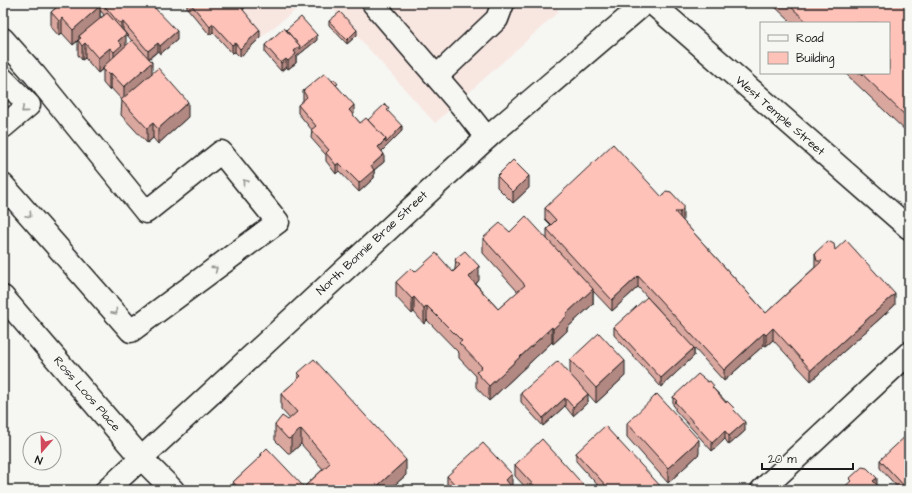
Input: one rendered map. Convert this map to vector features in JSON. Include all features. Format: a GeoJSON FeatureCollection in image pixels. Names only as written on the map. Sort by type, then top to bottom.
{"type":"FeatureCollection","features":[{"type":"Feature","properties":{"kind":"street"},"geometry":{"type":"LineString","coordinates":[[373,3],[437,76],[487,138]]}},
{"type":"Feature","properties":{"kind":"street"},"geometry":{"type":"LineString","coordinates":[[437,76],[497,18],[503,3]]}},
{"type":"Feature","properties":{"kind":"street","name":"North Bonnie Brae Street"},"geometry":{"type":"LineString","coordinates":[[107,490],[142,459],[347,266],[487,138],[645,3]]}},
{"type":"Feature","properties":{"kind":"street","name":"West Temple Street"},"geometry":{"type":"LineString","coordinates":[[652,3],[909,228]]}},
{"type":"Feature","properties":{"kind":"street"},"geometry":{"type":"LineString","coordinates":[[3,39],[35,75],[146,212],[221,152],[278,222],[132,331],[3,185]]}},
{"type":"Feature","properties":{"kind":"street"},"geometry":{"type":"LineString","coordinates":[[3,79],[29,105],[3,127]]}},
{"type":"Feature","properties":{"kind":"street","name":"Ross Loos Place"},"geometry":{"type":"LineString","coordinates":[[3,297],[118,428],[142,459],[173,490]]}},
{"type":"Feature","properties":{"kind":"street"},"geometry":{"type":"LineString","coordinates":[[762,490],[909,353]]}},
{"type":"Feature","properties":{"kind":"shaded area"},"geometry":{"type":"Polygon","coordinates":[[[230,3],[304,3],[260,38],[230,3]]]}},
{"type":"Feature","properties":{"kind":"shaded area"},"geometry":{"type":"Polygon","coordinates":[[[328,3],[558,3],[558,12],[435,123],[328,3]]]}},
{"type":"Feature","properties":{"kind":"building"},"geometry":{"type":"Polygon","coordinates":[[[62,3],[98,3],[100,6],[73,30],[62,18],[59,21],[51,12],[62,3]]]}},
{"type":"Feature","properties":{"kind":"building"},"geometry":{"type":"Polygon","coordinates":[[[102,3],[150,3],[177,31],[160,46],[158,43],[148,51],[123,22],[118,22],[102,3]]]}},
{"type":"Feature","properties":{"kind":"building"},"geometry":{"type":"Polygon","coordinates":[[[190,3],[241,3],[239,5],[260,30],[240,49],[235,43],[232,45],[213,24],[210,27],[190,3]]]}},
{"type":"Feature","properties":{"kind":"building"},"geometry":{"type":"Polygon","coordinates":[[[787,3],[909,3],[909,119],[862,74],[890,74],[890,22],[807,22],[787,3]]]}},
{"type":"Feature","properties":{"kind":"building"},"geometry":{"type":"Polygon","coordinates":[[[340,12],[357,30],[347,40],[329,21],[340,12]]]}},
{"type":"Feature","properties":{"kind":"building"},"geometry":{"type":"Polygon","coordinates":[[[107,13],[126,34],[118,41],[122,45],[114,52],[110,48],[98,58],[85,43],[82,46],[78,40],[81,38],[79,36],[107,13]]]}},
{"type":"Feature","properties":{"kind":"building"},"geometry":{"type":"Polygon","coordinates":[[[301,17],[317,35],[300,49],[300,46],[286,30],[301,17]]]}},
{"type":"Feature","properties":{"kind":"building"},"geometry":{"type":"Polygon","coordinates":[[[284,28],[300,46],[294,51],[296,54],[288,61],[286,59],[281,63],[265,45],[284,28]]]}},
{"type":"Feature","properties":{"kind":"building"},"geometry":{"type":"Polygon","coordinates":[[[132,40],[152,62],[124,87],[111,73],[109,75],[103,69],[105,65],[132,40]]]}},
{"type":"Feature","properties":{"kind":"building"},"geometry":{"type":"Polygon","coordinates":[[[158,68],[188,102],[158,129],[153,123],[147,128],[121,100],[158,68]]]}},
{"type":"Feature","properties":{"kind":"building"},"geometry":{"type":"Polygon","coordinates":[[[325,73],[354,105],[349,110],[360,123],[366,118],[386,139],[378,147],[384,154],[371,166],[374,170],[359,183],[339,163],[336,165],[326,153],[329,150],[311,130],[316,126],[298,105],[307,97],[303,91],[325,73]]]}},
{"type":"Feature","properties":{"kind":"building"},"geometry":{"type":"Polygon","coordinates":[[[334,79],[338,84],[336,85],[332,81],[334,79]]]}},
{"type":"Feature","properties":{"kind":"building"},"geometry":{"type":"Polygon","coordinates":[[[385,104],[389,109],[387,110],[402,126],[386,143],[386,139],[368,120],[385,104]]]}},
{"type":"Feature","properties":{"kind":"building"},"geometry":{"type":"Polygon","coordinates":[[[613,144],[662,197],[666,191],[671,192],[683,205],[683,209],[680,212],[675,212],[766,313],[822,261],[817,261],[815,253],[828,241],[834,244],[835,250],[846,240],[895,294],[811,370],[773,328],[766,335],[764,333],[724,370],[638,276],[612,300],[547,229],[556,220],[545,208],[613,144]]]}},
{"type":"Feature","properties":{"kind":"building"},"geometry":{"type":"Polygon","coordinates":[[[513,160],[529,176],[513,192],[497,176],[513,160]]]}},
{"type":"Feature","properties":{"kind":"building"},"geometry":{"type":"Polygon","coordinates":[[[526,216],[593,289],[566,314],[567,316],[553,329],[552,327],[489,386],[476,372],[482,367],[459,343],[462,341],[427,306],[424,309],[414,297],[412,299],[396,282],[411,268],[415,272],[436,253],[453,272],[460,265],[455,261],[456,258],[465,251],[479,266],[469,277],[498,309],[525,285],[483,238],[500,223],[510,232],[526,216]]]}},
{"type":"Feature","properties":{"kind":"building"},"geometry":{"type":"Polygon","coordinates":[[[647,297],[694,348],[661,378],[614,327],[647,297]]]}},
{"type":"Feature","properties":{"kind":"building"},"geometry":{"type":"Polygon","coordinates":[[[599,333],[625,361],[596,388],[570,360],[599,333]]]}},
{"type":"Feature","properties":{"kind":"building"},"geometry":{"type":"Polygon","coordinates":[[[314,359],[406,460],[373,490],[241,490],[233,482],[262,455],[261,454],[267,448],[304,487],[330,463],[301,429],[288,439],[275,425],[282,416],[288,420],[297,412],[281,394],[301,376],[298,373],[314,359]]]}},
{"type":"Feature","properties":{"kind":"building"},"geometry":{"type":"Polygon","coordinates":[[[558,361],[588,394],[573,407],[565,398],[543,418],[521,393],[558,361]]]}},
{"type":"Feature","properties":{"kind":"building"},"geometry":{"type":"Polygon","coordinates":[[[698,374],[708,382],[710,381],[714,386],[712,387],[726,403],[727,401],[734,408],[733,409],[745,422],[729,436],[725,431],[712,443],[675,402],[677,401],[673,397],[698,374]]]}},
{"type":"Feature","properties":{"kind":"building"},"geometry":{"type":"Polygon","coordinates":[[[657,394],[699,440],[668,468],[627,423],[657,394]]]}},
{"type":"Feature","properties":{"kind":"building"},"geometry":{"type":"Polygon","coordinates":[[[605,426],[664,490],[610,490],[576,453],[605,426]]]}},
{"type":"Feature","properties":{"kind":"building"},"geometry":{"type":"Polygon","coordinates":[[[909,433],[909,490],[908,490],[880,460],[909,433]]]}},
{"type":"Feature","properties":{"kind":"building"},"geometry":{"type":"Polygon","coordinates":[[[542,439],[588,490],[538,490],[515,465],[542,439]]]}},
{"type":"Feature","properties":{"kind":"building"},"geometry":{"type":"Polygon","coordinates":[[[483,443],[512,474],[506,480],[514,490],[460,490],[447,476],[483,443]]]}},
{"type":"Feature","properties":{"kind":"building"},"geometry":{"type":"Polygon","coordinates":[[[862,467],[867,468],[877,478],[873,481],[882,490],[841,490],[851,481],[849,479],[862,467]]]}}]}
